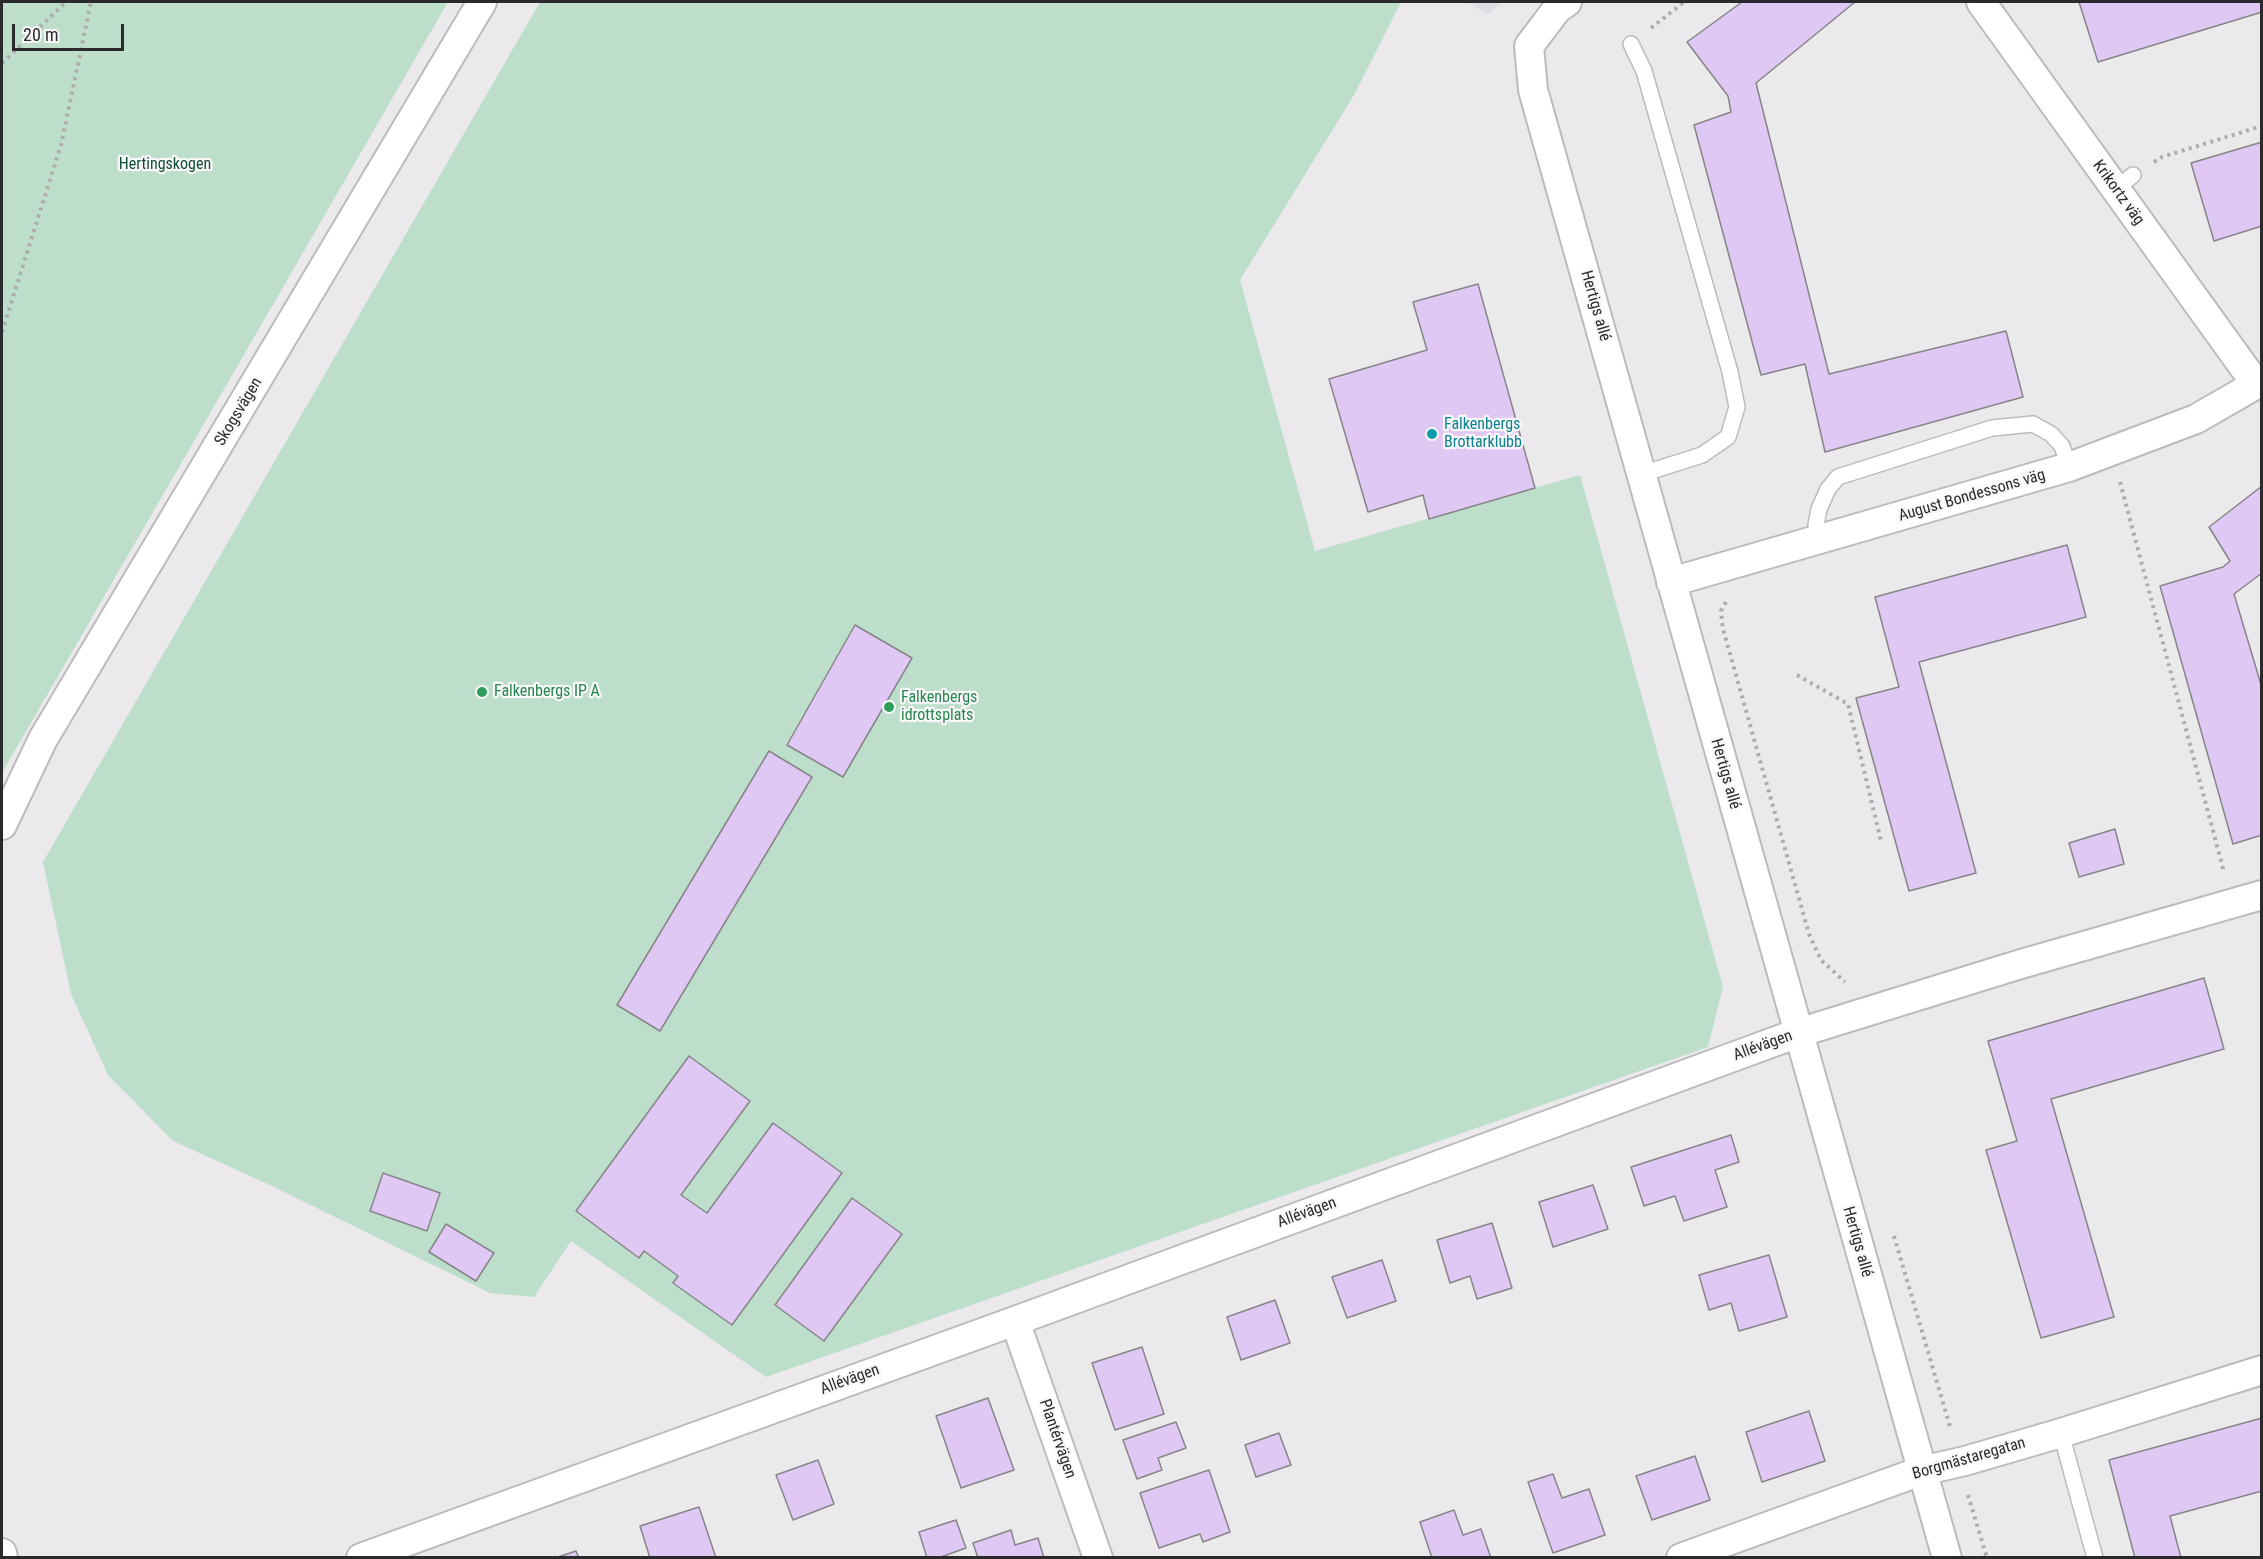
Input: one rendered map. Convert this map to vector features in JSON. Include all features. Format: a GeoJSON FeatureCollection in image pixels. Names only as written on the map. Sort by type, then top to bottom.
{"type":"FeatureCollection","features":[{"type":"Feature","properties":{"kind":"street","name":"Skogsvägen"},"geometry":{"type":"LineString","coordinates":[[2,825],[43,739],[483,2]]}},
{"type":"Feature","properties":{"kind":"street","name":"Hertigs allé"},"geometry":{"type":"LineString","coordinates":[[1567,2],[1557,9],[1529,46],[1533,90],[1947,1557]]}},
{"type":"Feature","properties":{"kind":"street","name":"Krikortz väg"},"geometry":{"type":"LineString","coordinates":[[1981,2],[2124,182],[2259,382]]}},
{"type":"Feature","properties":{"kind":"street","name":"August Bondessons väg"},"geometry":{"type":"LineString","coordinates":[[1671,582],[2069,467],[2196,419],[2259,382]]}},
{"type":"Feature","properties":{"kind":"street","name":"Allévägen"},"geometry":{"type":"LineString","coordinates":[[361,1557],[1015,1321],[1798,1033],[2021,964],[2262,895]]}},
{"type":"Feature","properties":{"kind":"street","name":"Plantérvägen"},"geometry":{"type":"LineString","coordinates":[[1015,1321],[1098,1557]]}},
{"type":"Feature","properties":{"kind":"street","name":"Borgmästaregatan"},"geometry":{"type":"LineString","coordinates":[[1681,1557],[1921,1471],[1965,1461],[2061,1433],[2262,1370]]}},
{"type":"Feature","properties":{"kind":"street"},"geometry":{"type":"LineString","coordinates":[[2,1552],[3,1557]]}},
{"type":"Feature","properties":{"kind":"lane"},"geometry":{"type":"LineString","coordinates":[[1631,44],[1647,82],[1730,372],[1737,406],[1728,437],[1702,455],[1642,474]]}},
{"type":"Feature","properties":{"kind":"lane"},"geometry":{"type":"LineString","coordinates":[[1821,540],[1816,525],[1819,509],[1828,489],[1839,477],[1992,428],[2033,424],[2051,434],[2062,446],[2069,467]]}},
{"type":"Feature","properties":{"kind":"lane"},"geometry":{"type":"LineString","coordinates":[[2061,1433],[2095,1557]]}},
{"type":"Feature","properties":{"kind":"path"},"geometry":{"type":"LineString","coordinates":[[2,63],[66,2]]}},
{"type":"Feature","properties":{"kind":"path"},"geometry":{"type":"LineString","coordinates":[[2,332],[61,145],[90,2]]}},
{"type":"Feature","properties":{"kind":"path"},"geometry":{"type":"LineString","coordinates":[[1631,44],[1684,2]]}},
{"type":"Feature","properties":{"kind":"path"},"geometry":{"type":"LineString","coordinates":[[2124,182],[2162,157],[2262,126]]}},
{"type":"Feature","properties":{"kind":"path"},"geometry":{"type":"LineString","coordinates":[[2118,475],[2225,879]]}},
{"type":"Feature","properties":{"kind":"path"},"geometry":{"type":"LineString","coordinates":[[1727,600],[1721,611],[1723,629],[1809,934],[1821,960],[1851,988]]}},
{"type":"Feature","properties":{"kind":"path"},"geometry":{"type":"LineString","coordinates":[[1797,675],[1848,704],[1881,841]]}},
{"type":"Feature","properties":{"kind":"path"},"geometry":{"type":"LineString","coordinates":[[1893,1231],[1953,1435],[1965,1461],[1967,1489],[1987,1557]]}},
{"type":"Feature","properties":{"kind":"shaded area"},"geometry":{"type":"Polygon","coordinates":[[[1468,2],[1503,2],[1487,15],[1468,2]]]}},
{"type":"Feature","properties":{"kind":"green space","name":"Hertingskogen"},"geometry":{"type":"Polygon","coordinates":[[[2,2],[448,2],[2,773],[2,2]]]}},
{"type":"Feature","properties":{"kind":"green space","name":"Falkenbergs idrottsplats"},"geometry":{"type":"Polygon","coordinates":[[[540,2],[1401,2],[1354,95],[1240,280],[1315,551],[1580,475],[1723,987],[1708,1047],[766,1377],[571,1241],[534,1297],[490,1293],[272,1186],[173,1141],[108,1075],[71,994],[43,862],[540,2]]]}},
{"type":"Feature","properties":{"kind":"building"},"geometry":{"type":"Polygon","coordinates":[[[1742,2],[1855,2],[1756,83],[1829,374],[2006,331],[2023,397],[1825,452],[1805,364],[1761,375],[1694,125],[1731,112],[1728,96],[1687,42],[1742,2]]]}},
{"type":"Feature","properties":{"kind":"building"},"geometry":{"type":"Polygon","coordinates":[[[2079,2],[2262,2],[2262,12],[2098,62],[2079,2]]]}},
{"type":"Feature","properties":{"kind":"building"},"geometry":{"type":"Polygon","coordinates":[[[2262,142],[2262,226],[2214,241],[2191,163],[2262,142]]]}},
{"type":"Feature","properties":{"kind":"building","name":"Falkenbergs Brottarklubb"},"geometry":{"type":"Polygon","coordinates":[[[1478,284],[1535,488],[1429,519],[1423,495],[1368,512],[1329,379],[1427,350],[1413,302],[1478,284]]]}},
{"type":"Feature","properties":{"kind":"building"},"geometry":{"type":"Polygon","coordinates":[[[2262,486],[2262,573],[2234,594],[2262,688],[2262,835],[2233,844],[2160,586],[2223,567],[2230,561],[2209,527],[2262,486]]]}},
{"type":"Feature","properties":{"kind":"building"},"geometry":{"type":"Polygon","coordinates":[[[2067,545],[2086,617],[1919,662],[1976,873],[1909,891],[1856,698],[1899,687],[1875,597],[2067,545]]]}},
{"type":"Feature","properties":{"kind":"building"},"geometry":{"type":"Polygon","coordinates":[[[855,625],[912,658],[843,777],[787,745],[855,625]]]}},
{"type":"Feature","properties":{"kind":"building"},"geometry":{"type":"Polygon","coordinates":[[[769,751],[812,777],[660,1031],[617,1005],[769,751]]]}},
{"type":"Feature","properties":{"kind":"building"},"geometry":{"type":"Polygon","coordinates":[[[2115,829],[2124,864],[2079,877],[2069,843],[2115,829]]]}},
{"type":"Feature","properties":{"kind":"building"},"geometry":{"type":"Polygon","coordinates":[[[2204,978],[2224,1049],[2051,1099],[2114,1317],[2041,1338],[1986,1150],[2017,1141],[1988,1041],[2204,978]]]}},
{"type":"Feature","properties":{"kind":"building"},"geometry":{"type":"Polygon","coordinates":[[[689,1056],[750,1101],[681,1195],[707,1213],[773,1123],[842,1173],[732,1325],[673,1283],[678,1276],[644,1251],[639,1258],[576,1211],[689,1056]]]}},
{"type":"Feature","properties":{"kind":"building"},"geometry":{"type":"Polygon","coordinates":[[[1731,1135],[1739,1162],[1715,1170],[1727,1207],[1684,1221],[1675,1196],[1644,1206],[1631,1167],[1731,1135]]]}},
{"type":"Feature","properties":{"kind":"building"},"geometry":{"type":"Polygon","coordinates":[[[383,1173],[440,1193],[427,1231],[370,1211],[383,1173]]]}},
{"type":"Feature","properties":{"kind":"building"},"geometry":{"type":"Polygon","coordinates":[[[1593,1185],[1608,1229],[1553,1247],[1539,1202],[1593,1185]]]}},
{"type":"Feature","properties":{"kind":"building"},"geometry":{"type":"Polygon","coordinates":[[[852,1198],[902,1234],[824,1341],[775,1305],[852,1198]]]}},
{"type":"Feature","properties":{"kind":"building"},"geometry":{"type":"Polygon","coordinates":[[[1492,1223],[1512,1288],[1477,1299],[1470,1276],[1450,1283],[1437,1240],[1492,1223]]]}},
{"type":"Feature","properties":{"kind":"building"},"geometry":{"type":"Polygon","coordinates":[[[446,1224],[494,1253],[476,1281],[429,1252],[446,1224]]]}},
{"type":"Feature","properties":{"kind":"building"},"geometry":{"type":"Polygon","coordinates":[[[1769,1255],[1787,1317],[1739,1331],[1731,1303],[1709,1310],[1699,1275],[1769,1255]]]}},
{"type":"Feature","properties":{"kind":"building"},"geometry":{"type":"Polygon","coordinates":[[[1382,1260],[1396,1301],[1347,1318],[1332,1277],[1382,1260]]]}},
{"type":"Feature","properties":{"kind":"building"},"geometry":{"type":"Polygon","coordinates":[[[1275,1300],[1290,1343],[1241,1360],[1227,1317],[1275,1300]]]}},
{"type":"Feature","properties":{"kind":"building"},"geometry":{"type":"Polygon","coordinates":[[[1142,1347],[1164,1414],[1115,1430],[1092,1363],[1142,1347]]]}},
{"type":"Feature","properties":{"kind":"building"},"geometry":{"type":"Polygon","coordinates":[[[988,1398],[1014,1470],[961,1488],[936,1416],[988,1398]]]}},
{"type":"Feature","properties":{"kind":"building"},"geometry":{"type":"Polygon","coordinates":[[[1809,1411],[1825,1461],[1762,1482],[1746,1432],[1809,1411]]]}},
{"type":"Feature","properties":{"kind":"building"},"geometry":{"type":"Polygon","coordinates":[[[2262,1418],[2262,1491],[2170,1516],[2181,1558],[2135,1558],[2109,1460],[2262,1418]]]}},
{"type":"Feature","properties":{"kind":"building"},"geometry":{"type":"Polygon","coordinates":[[[1176,1422],[1186,1448],[1158,1458],[1162,1470],[1137,1479],[1123,1440],[1176,1422]]]}},
{"type":"Feature","properties":{"kind":"building"},"geometry":{"type":"Polygon","coordinates":[[[1279,1433],[1291,1465],[1256,1477],[1245,1445],[1279,1433]]]}},
{"type":"Feature","properties":{"kind":"building"},"geometry":{"type":"Polygon","coordinates":[[[1695,1456],[1710,1500],[1652,1520],[1636,1476],[1695,1456]]]}},
{"type":"Feature","properties":{"kind":"building"},"geometry":{"type":"Polygon","coordinates":[[[818,1460],[834,1504],[793,1520],[776,1475],[818,1460]]]}},
{"type":"Feature","properties":{"kind":"building"},"geometry":{"type":"Polygon","coordinates":[[[1209,1470],[1230,1532],[1203,1542],[1200,1534],[1159,1548],[1140,1493],[1209,1470]]]}},
{"type":"Feature","properties":{"kind":"building"},"geometry":{"type":"Polygon","coordinates":[[[1553,1474],[1562,1498],[1589,1489],[1605,1535],[1553,1553],[1528,1482],[1553,1474]]]}},
{"type":"Feature","properties":{"kind":"building"},"geometry":{"type":"Polygon","coordinates":[[[699,1507],[716,1558],[650,1558],[640,1526],[699,1507]]]}},
{"type":"Feature","properties":{"kind":"building"},"geometry":{"type":"Polygon","coordinates":[[[1454,1510],[1463,1535],[1481,1529],[1491,1558],[1432,1558],[1420,1522],[1454,1510]]]}},
{"type":"Feature","properties":{"kind":"building"},"geometry":{"type":"Polygon","coordinates":[[[956,1520],[966,1548],[938,1558],[927,1558],[919,1532],[956,1520]]]}},
{"type":"Feature","properties":{"kind":"building"},"geometry":{"type":"Polygon","coordinates":[[[1011,1530],[1015,1545],[1038,1538],[1044,1558],[978,1558],[973,1543],[1011,1530]]]}},
{"type":"Feature","properties":{"kind":"building"},"geometry":{"type":"Polygon","coordinates":[[[576,1551],[579,1558],[555,1558],[576,1551]]]}},
{"type":"Feature","properties":{"kind":"place","name":"Falkenbergs Brottarklubb"},"geometry":{"type":"Point","coordinates":[1432,434]}},
{"type":"Feature","properties":{"kind":"place","name":"Falkenbergs IP A"},"geometry":{"type":"Point","coordinates":[482,692]}},
{"type":"Feature","properties":{"kind":"place","name":"Falkenbergs idrottsplats"},"geometry":{"type":"Point","coordinates":[889,707]}}]}
